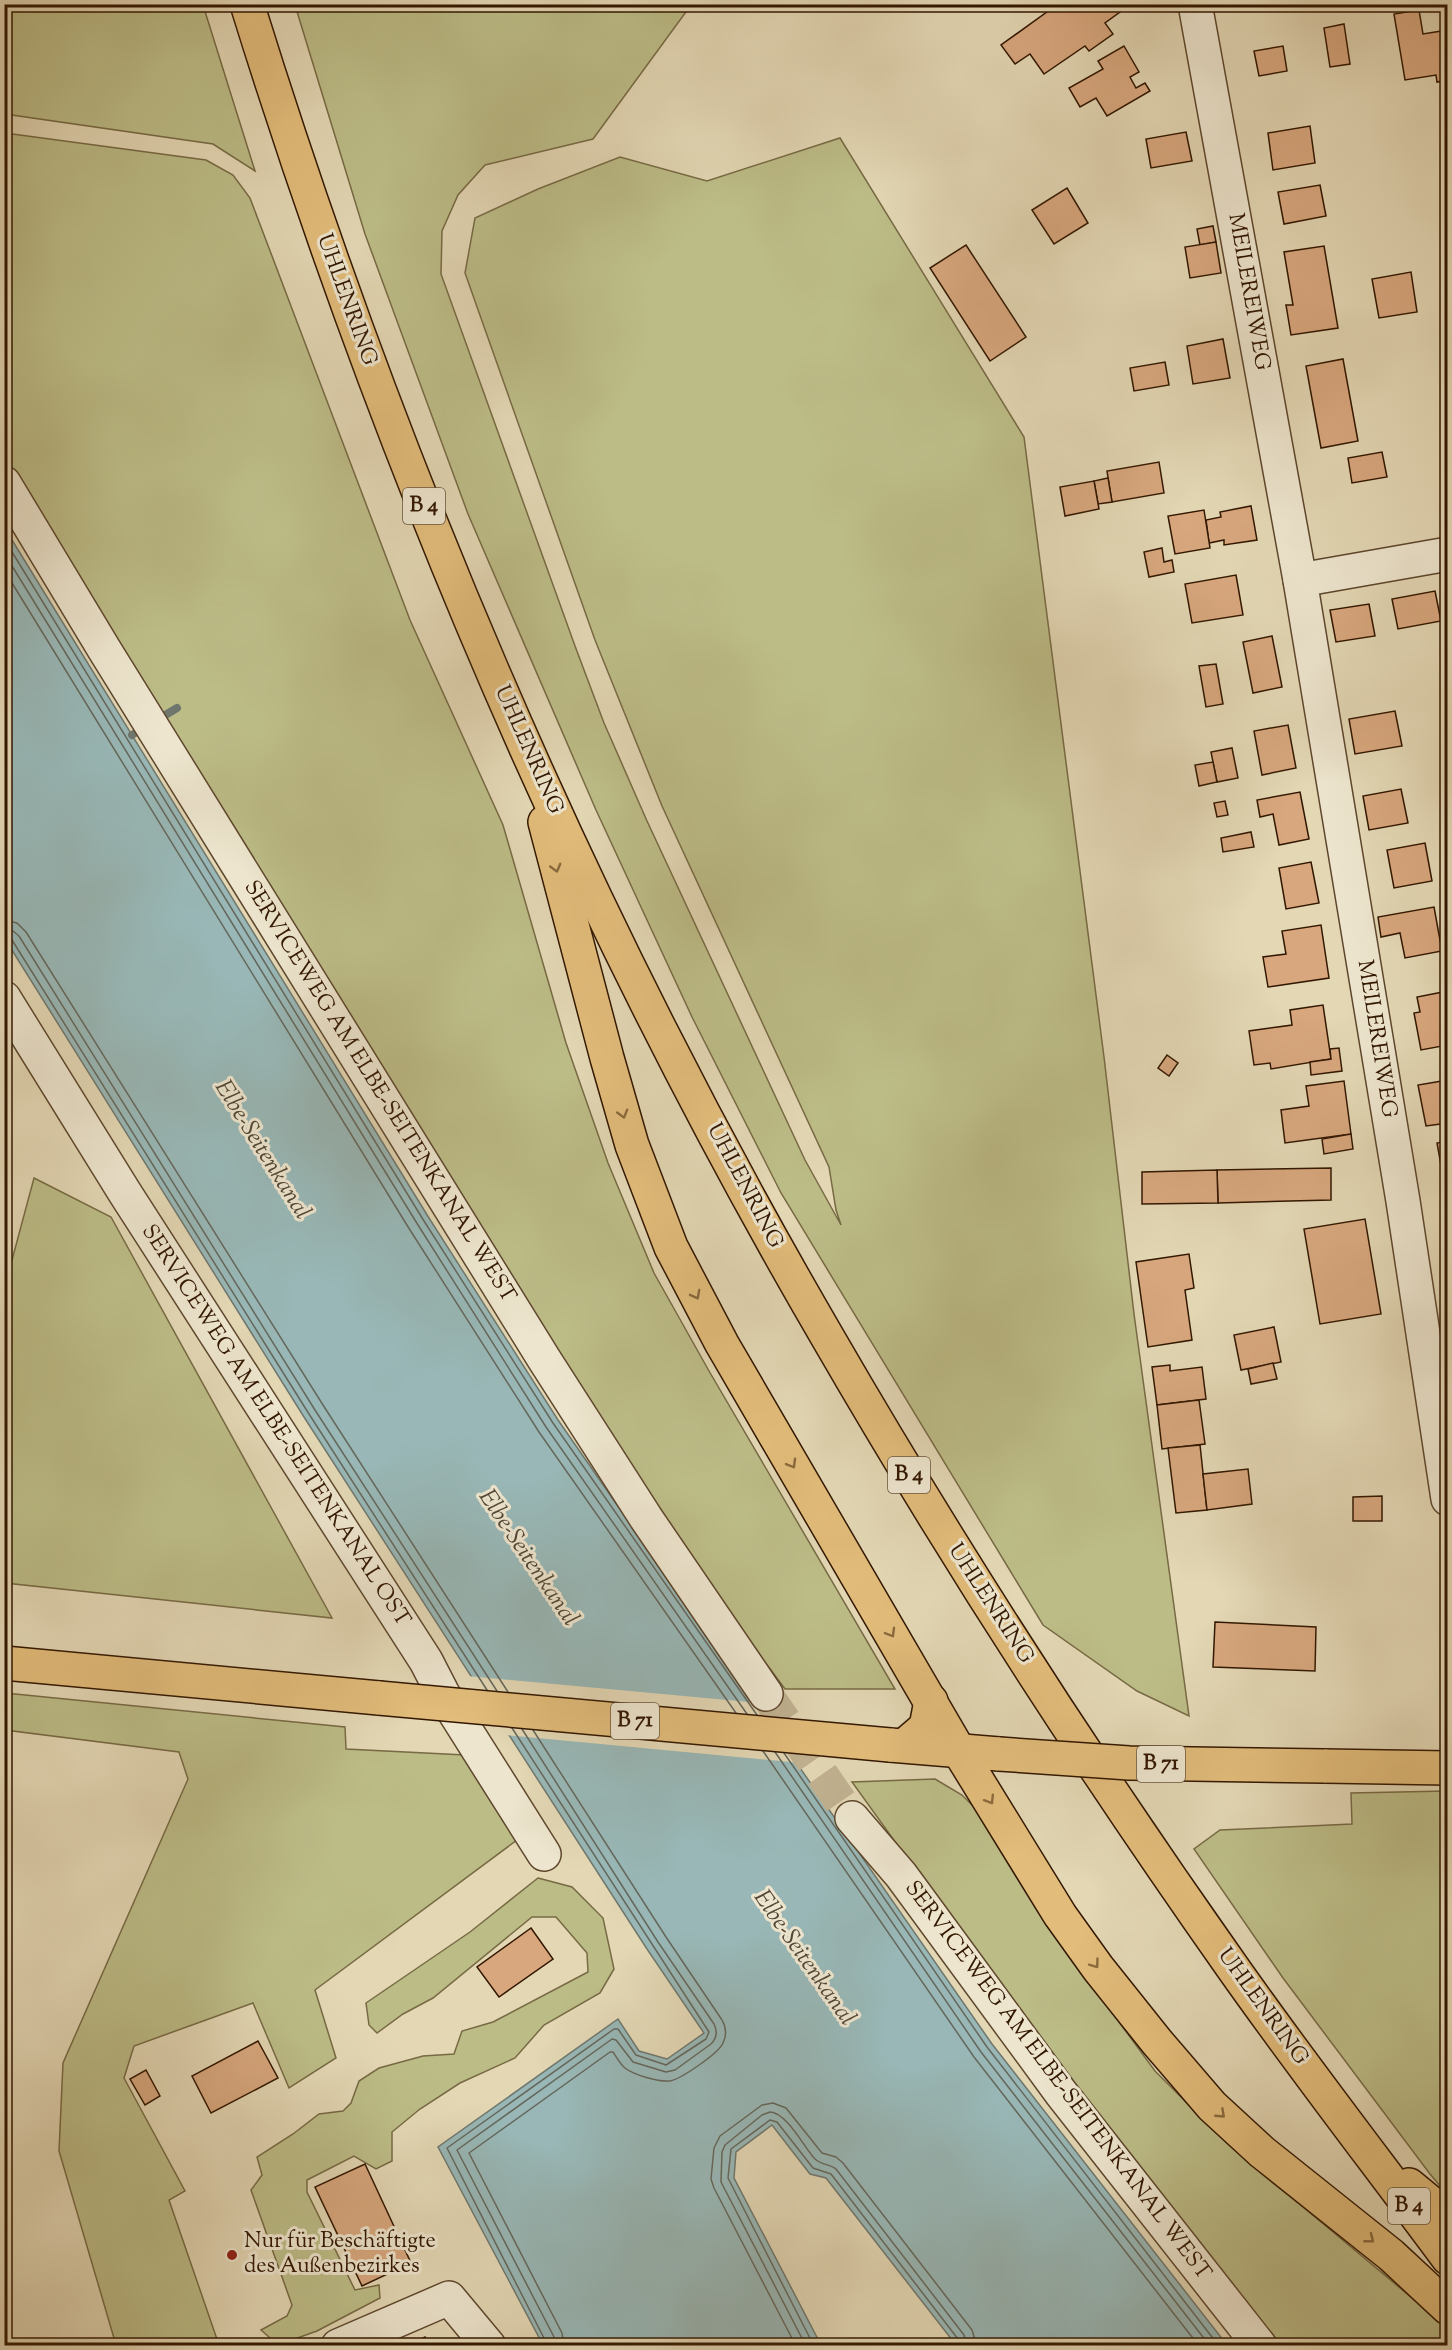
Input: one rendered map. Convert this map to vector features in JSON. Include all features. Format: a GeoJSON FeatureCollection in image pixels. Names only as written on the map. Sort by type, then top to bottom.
{"type":"FeatureCollection","features":[{"type":"Feature","properties":{"kind":"main road","name":"UHLENRING"},"geometry":{"type":"LineString","coordinates":[[247,4],[280,113],[330,258],[391,424],[457,588],[527,750],[596,899],[685,1078],[826,1335],[909,1476],[972,1576],[1167,1874],[1237,1974],[1448,2258]]}},
{"type":"Feature","properties":{"kind":"main road"},"geometry":{"type":"LineString","coordinates":[[527,750],[554,860],[632,1145],[671,1247],[722,1344],[931,1701],[1067,1924],[1098,1968],[1191,2082],[1212,2106],[1262,2152],[1391,2255],[1448,2308]]}},
{"type":"Feature","properties":{"kind":"main road","name":"B 71"},"geometry":{"type":"LineString","coordinates":[[4,1663],[999,1754],[1129,1763],[1448,1768]]}},
{"type":"Feature","properties":{"kind":"main road"},"geometry":{"type":"LineString","coordinates":[[898,1745],[926,1727],[931,1701]]}},
{"type":"Feature","properties":{"kind":"main road"},"geometry":{"type":"LineString","coordinates":[[1370,2153],[1448,2217]]}},
{"type":"Feature","properties":{"kind":"street","name":"MEILEREIWEG"},"geometry":{"type":"LineString","coordinates":[[1195,4],[1300,580],[1403,1201],[1448,1499]]}},
{"type":"Feature","properties":{"kind":"street","name":"SERVICEWEG AM ELBE-SEITENKANAL WEST"},"geometry":{"type":"LineString","coordinates":[[4,483],[150,724],[544,1359],[646,1518],[766,1694]]}},
{"type":"Feature","properties":{"kind":"street"},"geometry":{"type":"LineString","coordinates":[[1300,580],[1448,554]]}},
{"type":"Feature","properties":{"kind":"street","name":"SERVICEWEG AM ELBE-SEITENKANAL OST"},"geometry":{"type":"LineString","coordinates":[[4,998],[121,1186],[426,1661],[443,1694],[544,1854]]}},
{"type":"Feature","properties":{"kind":"street","name":"SERVICEWEG AM ELBE-SEITENKANAL WEST"},"geometry":{"type":"LineString","coordinates":[[852,1818],[901,1875],[1061,2093],[1260,2346]]}},
{"type":"Feature","properties":{"kind":"street"},"geometry":{"type":"LineString","coordinates":[[338,2346],[449,2298],[489,2346]]}},
{"type":"Feature","properties":{"kind":"green space"},"geometry":{"type":"Polygon","coordinates":[[[5,4],[203,5],[255,171],[213,144],[5,114],[5,4]]]}},
{"type":"Feature","properties":{"kind":"green space"},"geometry":{"type":"Polygon","coordinates":[[[295,5],[691,5],[593,139],[485,165],[458,195],[442,231],[441,274],[604,723],[647,821],[805,1160],[841,1225],[836,1210],[829,1167],[662,806],[595,640],[465,273],[475,218],[538,189],[620,157],[707,181],[840,138],[1024,437],[1104,1057],[1134,1314],[1189,1716],[1137,1691],[1043,1625],[781,1193],[692,1017],[596,810],[468,514],[365,234],[295,5]]]}},
{"type":"Feature","properties":{"kind":"green space"},"geometry":{"type":"Polygon","coordinates":[[[5,133],[206,160],[233,175],[250,198],[410,620],[503,825],[566,1043],[608,1163],[654,1273],[895,1689],[785,1689],[701,1576],[170,739],[5,468],[5,133]]]}},
{"type":"Feature","properties":{"kind":"green space"},"geometry":{"type":"Polygon","coordinates":[[[34,1178],[111,1217],[332,1618],[5,1583],[5,1286],[34,1178]]]}},
{"type":"Feature","properties":{"kind":"green space"},"geometry":{"type":"Polygon","coordinates":[[[5,1693],[345,1727],[346,1749],[465,1755],[517,1840],[315,1990],[336,2058],[289,2088],[253,2003],[134,2046],[124,2078],[185,2191],[169,2200],[219,2345],[116,2345],[59,2151],[63,2063],[188,1779],[179,1752],[5,1730],[5,1693]]]}},
{"type":"Feature","properties":{"kind":"green space"},"geometry":{"type":"Polygon","coordinates":[[[935,1779],[962,1795],[988,1821],[1050,1928],[1155,2071],[1229,2145],[1436,2318],[1447,2330],[1447,2345],[1276,2345],[1074,2090],[852,1782],[935,1779]]]}},
{"type":"Feature","properties":{"kind":"green space"},"geometry":{"type":"Polygon","coordinates":[[[1448,1791],[1447,2194],[1283,1978],[1194,1849],[1220,1830],[1352,1824],[1351,1793],[1448,1791]]]}},
{"type":"Feature","properties":{"kind":"green space"},"geometry":{"type":"Polygon","coordinates":[[[538,1878],[572,1887],[603,1918],[614,1969],[600,1993],[544,2025],[515,2058],[460,2083],[420,2109],[392,2132],[392,2161],[376,2169],[354,2156],[307,2180],[307,2192],[355,2290],[379,2285],[380,2298],[317,2331],[278,2345],[261,2330],[287,2316],[292,2305],[251,2190],[262,2175],[257,2157],[319,2114],[343,2111],[351,2103],[359,2081],[379,2068],[423,2056],[454,2054],[462,2031],[493,2022],[588,1972],[587,1953],[556,1917],[532,1917],[433,1998],[403,2014],[377,2033],[369,2025],[366,2003],[470,1932],[538,1878]]]}},
{"type":"Feature","properties":{"kind":"water","name":"Elbe-Seitenkanal"},"geometry":{"type":"Polygon","coordinates":[[[4,527],[429,1218],[558,1420],[992,2044],[1227,2345],[956,2345],[826,2178],[810,2174],[772,2125],[736,2152],[734,2178],[821,2345],[543,2345],[438,2147],[618,2019],[639,2051],[667,2059],[704,2033],[647,1949],[304,1417],[5,939],[4,527]]]}},
{"type":"Feature","properties":{"kind":"pier"},"geometry":{"type":"Polygon","coordinates":[[[467,1676],[760,1703],[802,1763],[506,1735],[467,1676]]]}},
{"type":"Feature","properties":{"kind":"building"},"geometry":{"type":"Polygon","coordinates":[[[1058,4],[1115,4],[1120,12],[1105,23],[1113,34],[1089,51],[1085,46],[1044,74],[1030,54],[1015,64],[1001,45],[1058,4]]]}},
{"type":"Feature","properties":{"kind":"building"},"geometry":{"type":"Polygon","coordinates":[[[1419,10],[1423,34],[1448,30],[1448,80],[1437,82],[1436,75],[1405,80],[1394,14],[1419,10]]]}},
{"type":"Feature","properties":{"kind":"building"},"geometry":{"type":"Polygon","coordinates":[[[1344,24],[1350,64],[1330,67],[1324,28],[1344,24]]]}},
{"type":"Feature","properties":{"kind":"building"},"geometry":{"type":"Polygon","coordinates":[[[1124,46],[1139,72],[1130,77],[1136,88],[1145,83],[1150,91],[1107,116],[1096,98],[1080,107],[1069,88],[1103,69],[1098,61],[1124,46]]]}},
{"type":"Feature","properties":{"kind":"building"},"geometry":{"type":"Polygon","coordinates":[[[1283,46],[1287,71],[1259,76],[1254,51],[1283,46]]]}},
{"type":"Feature","properties":{"kind":"building"},"geometry":{"type":"Polygon","coordinates":[[[1310,126],[1315,163],[1273,170],[1268,133],[1310,126]]]}},
{"type":"Feature","properties":{"kind":"building"},"geometry":{"type":"Polygon","coordinates":[[[1186,132],[1192,161],[1151,168],[1146,139],[1186,132]]]}},
{"type":"Feature","properties":{"kind":"building"},"geometry":{"type":"Polygon","coordinates":[[[1320,185],[1326,216],[1284,224],[1278,192],[1320,185]]]}},
{"type":"Feature","properties":{"kind":"building"},"geometry":{"type":"Polygon","coordinates":[[[1067,188],[1088,223],[1054,244],[1032,210],[1067,188]]]}},
{"type":"Feature","properties":{"kind":"building"},"geometry":{"type":"Polygon","coordinates":[[[1213,226],[1216,242],[1200,245],[1197,229],[1213,226]]]}},
{"type":"Feature","properties":{"kind":"building"},"geometry":{"type":"Polygon","coordinates":[[[1216,242],[1221,273],[1190,278],[1185,247],[1216,242]]]}},
{"type":"Feature","properties":{"kind":"building"},"geometry":{"type":"Polygon","coordinates":[[[966,245],[1026,337],[990,361],[930,268],[966,245]]]}},
{"type":"Feature","properties":{"kind":"building"},"geometry":{"type":"Polygon","coordinates":[[[1324,246],[1338,328],[1291,335],[1286,305],[1293,305],[1284,252],[1324,246]]]}},
{"type":"Feature","properties":{"kind":"building"},"geometry":{"type":"Polygon","coordinates":[[[1411,272],[1417,312],[1379,318],[1372,279],[1411,272]]]}},
{"type":"Feature","properties":{"kind":"building"},"geometry":{"type":"Polygon","coordinates":[[[1223,339],[1230,378],[1193,384],[1187,346],[1223,339]]]}},
{"type":"Feature","properties":{"kind":"building"},"geometry":{"type":"Polygon","coordinates":[[[1343,359],[1358,441],[1321,448],[1306,366],[1343,359]]]}},
{"type":"Feature","properties":{"kind":"building"},"geometry":{"type":"Polygon","coordinates":[[[1165,362],[1169,385],[1134,391],[1130,368],[1165,362]]]}},
{"type":"Feature","properties":{"kind":"building"},"geometry":{"type":"Polygon","coordinates":[[[1382,452],[1387,477],[1352,483],[1348,458],[1382,452]]]}},
{"type":"Feature","properties":{"kind":"building"},"geometry":{"type":"Polygon","coordinates":[[[1159,462],[1164,493],[1112,502],[1107,471],[1159,462]]]}},
{"type":"Feature","properties":{"kind":"building"},"geometry":{"type":"Polygon","coordinates":[[[1108,478],[1112,502],[1098,504],[1094,481],[1108,478]]]}},
{"type":"Feature","properties":{"kind":"building"},"geometry":{"type":"Polygon","coordinates":[[[1094,481],[1099,509],[1065,516],[1060,487],[1094,481]]]}},
{"type":"Feature","properties":{"kind":"building"},"geometry":{"type":"Polygon","coordinates":[[[1251,506],[1257,540],[1224,545],[1224,540],[1209,543],[1206,520],[1221,517],[1220,512],[1251,506]]]}},
{"type":"Feature","properties":{"kind":"building"},"geometry":{"type":"Polygon","coordinates":[[[1204,510],[1210,548],[1175,554],[1168,516],[1204,510]]]}},
{"type":"Feature","properties":{"kind":"building"},"geometry":{"type":"Polygon","coordinates":[[[1162,548],[1164,562],[1172,560],[1174,572],[1149,577],[1144,552],[1162,548]]]}},
{"type":"Feature","properties":{"kind":"building"},"geometry":{"type":"Polygon","coordinates":[[[1236,575],[1243,615],[1192,623],[1185,584],[1236,575]]]}},
{"type":"Feature","properties":{"kind":"building"},"geometry":{"type":"Polygon","coordinates":[[[1435,591],[1441,621],[1398,629],[1392,599],[1435,591]]]}},
{"type":"Feature","properties":{"kind":"building"},"geometry":{"type":"Polygon","coordinates":[[[1369,604],[1375,636],[1336,642],[1330,610],[1369,604]]]}},
{"type":"Feature","properties":{"kind":"building"},"geometry":{"type":"Polygon","coordinates":[[[1272,636],[1282,687],[1253,693],[1243,642],[1272,636]]]}},
{"type":"Feature","properties":{"kind":"building"},"geometry":{"type":"Polygon","coordinates":[[[1216,664],[1223,704],[1206,707],[1199,666],[1216,664]]]}},
{"type":"Feature","properties":{"kind":"building"},"geometry":{"type":"Polygon","coordinates":[[[1395,711],[1402,746],[1355,754],[1349,719],[1395,711]]]}},
{"type":"Feature","properties":{"kind":"building"},"geometry":{"type":"Polygon","coordinates":[[[1288,725],[1296,768],[1262,775],[1254,731],[1288,725]]]}},
{"type":"Feature","properties":{"kind":"building"},"geometry":{"type":"Polygon","coordinates":[[[1232,748],[1238,778],[1217,782],[1211,752],[1232,748]]]}},
{"type":"Feature","properties":{"kind":"building"},"geometry":{"type":"Polygon","coordinates":[[[1213,762],[1217,782],[1199,786],[1195,765],[1213,762]]]}},
{"type":"Feature","properties":{"kind":"building"},"geometry":{"type":"Polygon","coordinates":[[[1401,789],[1408,823],[1369,830],[1363,796],[1401,789]]]}},
{"type":"Feature","properties":{"kind":"building"},"geometry":{"type":"Polygon","coordinates":[[[1300,792],[1309,839],[1279,845],[1273,814],[1260,817],[1257,800],[1300,792]]]}},
{"type":"Feature","properties":{"kind":"building"},"geometry":{"type":"Polygon","coordinates":[[[1225,801],[1228,815],[1217,817],[1214,803],[1225,801]]]}},
{"type":"Feature","properties":{"kind":"building"},"geometry":{"type":"Polygon","coordinates":[[[1251,832],[1254,847],[1223,852],[1221,838],[1251,832]]]}},
{"type":"Feature","properties":{"kind":"building"},"geometry":{"type":"Polygon","coordinates":[[[1425,843],[1432,881],[1394,888],[1387,850],[1425,843]]]}},
{"type":"Feature","properties":{"kind":"building"},"geometry":{"type":"Polygon","coordinates":[[[1311,862],[1319,903],[1286,909],[1279,868],[1311,862]]]}},
{"type":"Feature","properties":{"kind":"building"},"geometry":{"type":"Polygon","coordinates":[[[1434,907],[1442,951],[1405,958],[1400,933],[1381,937],[1378,917],[1434,907]]]}},
{"type":"Feature","properties":{"kind":"building"},"geometry":{"type":"Polygon","coordinates":[[[1321,925],[1329,978],[1268,987],[1263,957],[1286,954],[1282,931],[1321,925]]]}},
{"type":"Feature","properties":{"kind":"building"},"geometry":{"type":"Polygon","coordinates":[[[1448,991],[1448,1045],[1421,1050],[1414,1013],[1420,1012],[1417,997],[1448,991]]]}},
{"type":"Feature","properties":{"kind":"building"},"geometry":{"type":"Polygon","coordinates":[[[1323,1005],[1331,1059],[1271,1069],[1270,1063],[1254,1065],[1249,1031],[1292,1025],[1290,1010],[1323,1005]]]}},
{"type":"Feature","properties":{"kind":"building"},"geometry":{"type":"Polygon","coordinates":[[[1339,1048],[1342,1071],[1311,1075],[1310,1062],[1331,1059],[1330,1049],[1339,1048]]]}},
{"type":"Feature","properties":{"kind":"building"},"geometry":{"type":"Polygon","coordinates":[[[1167,1055],[1178,1063],[1169,1076],[1158,1068],[1167,1055]]]}},
{"type":"Feature","properties":{"kind":"building"},"geometry":{"type":"Polygon","coordinates":[[[1448,1080],[1448,1123],[1426,1126],[1418,1085],[1448,1080]]]}},
{"type":"Feature","properties":{"kind":"building"},"geometry":{"type":"Polygon","coordinates":[[[1344,1081],[1351,1134],[1285,1143],[1281,1110],[1309,1106],[1306,1086],[1344,1081]]]}},
{"type":"Feature","properties":{"kind":"building"},"geometry":{"type":"Polygon","coordinates":[[[1351,1134],[1353,1149],[1324,1154],[1322,1139],[1351,1134]]]}},
{"type":"Feature","properties":{"kind":"building"},"geometry":{"type":"Polygon","coordinates":[[[1448,1141],[1448,1181],[1444,1182],[1437,1143],[1448,1141]]]}},
{"type":"Feature","properties":{"kind":"building"},"geometry":{"type":"Polygon","coordinates":[[[1331,1168],[1331,1200],[1218,1203],[1217,1170],[1331,1168]]]}},
{"type":"Feature","properties":{"kind":"building"},"geometry":{"type":"Polygon","coordinates":[[[1217,1170],[1218,1203],[1142,1204],[1142,1172],[1217,1170]]]}},
{"type":"Feature","properties":{"kind":"building"},"geometry":{"type":"Polygon","coordinates":[[[1365,1219],[1381,1314],[1320,1324],[1304,1229],[1365,1219]]]}},
{"type":"Feature","properties":{"kind":"building"},"geometry":{"type":"Polygon","coordinates":[[[1189,1254],[1194,1288],[1185,1290],[1192,1340],[1148,1347],[1136,1262],[1189,1254]]]}},
{"type":"Feature","properties":{"kind":"building"},"geometry":{"type":"Polygon","coordinates":[[[1274,1327],[1281,1362],[1241,1370],[1234,1335],[1274,1327]]]}},
{"type":"Feature","properties":{"kind":"building"},"geometry":{"type":"Polygon","coordinates":[[[1273,1363],[1277,1379],[1251,1384],[1248,1369],[1273,1363]]]}},
{"type":"Feature","properties":{"kind":"building"},"geometry":{"type":"Polygon","coordinates":[[[1170,1365],[1170,1371],[1202,1367],[1206,1399],[1157,1405],[1152,1367],[1170,1365]]]}},
{"type":"Feature","properties":{"kind":"building"},"geometry":{"type":"Polygon","coordinates":[[[1199,1400],[1205,1444],[1162,1449],[1157,1405],[1199,1400]]]}},
{"type":"Feature","properties":{"kind":"building"},"geometry":{"type":"Polygon","coordinates":[[[1200,1445],[1207,1510],[1176,1513],[1168,1448],[1200,1445]]]}},
{"type":"Feature","properties":{"kind":"building"},"geometry":{"type":"Polygon","coordinates":[[[1248,1469],[1252,1504],[1207,1510],[1203,1474],[1248,1469]]]}},
{"type":"Feature","properties":{"kind":"building"},"geometry":{"type":"Polygon","coordinates":[[[1382,1496],[1382,1521],[1353,1521],[1353,1497],[1382,1496]]]}},
{"type":"Feature","properties":{"kind":"building"},"geometry":{"type":"Polygon","coordinates":[[[1215,1622],[1316,1627],[1315,1671],[1213,1667],[1215,1622]]]}},
{"type":"Feature","properties":{"kind":"building"},"geometry":{"type":"Polygon","coordinates":[[[531,1928],[553,1959],[499,1997],[477,1967],[531,1928]]]}},
{"type":"Feature","properties":{"kind":"building"},"geometry":{"type":"Polygon","coordinates":[[[258,2041],[278,2078],[211,2113],[192,2076],[258,2041]]]}},
{"type":"Feature","properties":{"kind":"building"},"geometry":{"type":"Polygon","coordinates":[[[146,2070],[160,2096],[145,2105],[130,2079],[146,2070]]]}},
{"type":"Feature","properties":{"kind":"building"},"geometry":{"type":"Polygon","coordinates":[[[365,2164],[411,2263],[362,2286],[315,2187],[365,2164]]]}},
{"type":"Feature","properties":{"kind":"building"},"geometry":{"type":"Polygon","coordinates":[[[425,2337],[429,2346],[408,2346],[425,2337]]]}},
{"type":"Feature","properties":{"kind":"waterway"},"geometry":{"type":"LineString","coordinates":[[157,720],[177,708]]}},
{"type":"Feature","properties":{"kind":"waterway"},"geometry":{"type":"LineString","coordinates":[[132,735],[146,726]]}},
{"type":"Feature","properties":{"kind":"tunnel"},"geometry":{"type":"LineString","coordinates":[[766,1694],[852,1818]]}},
{"type":"Feature","properties":{"kind":"place","name":"Nur für Beschäftigte des Außenbezirkes"},"geometry":{"type":"Point","coordinates":[232,2255]}}]}
